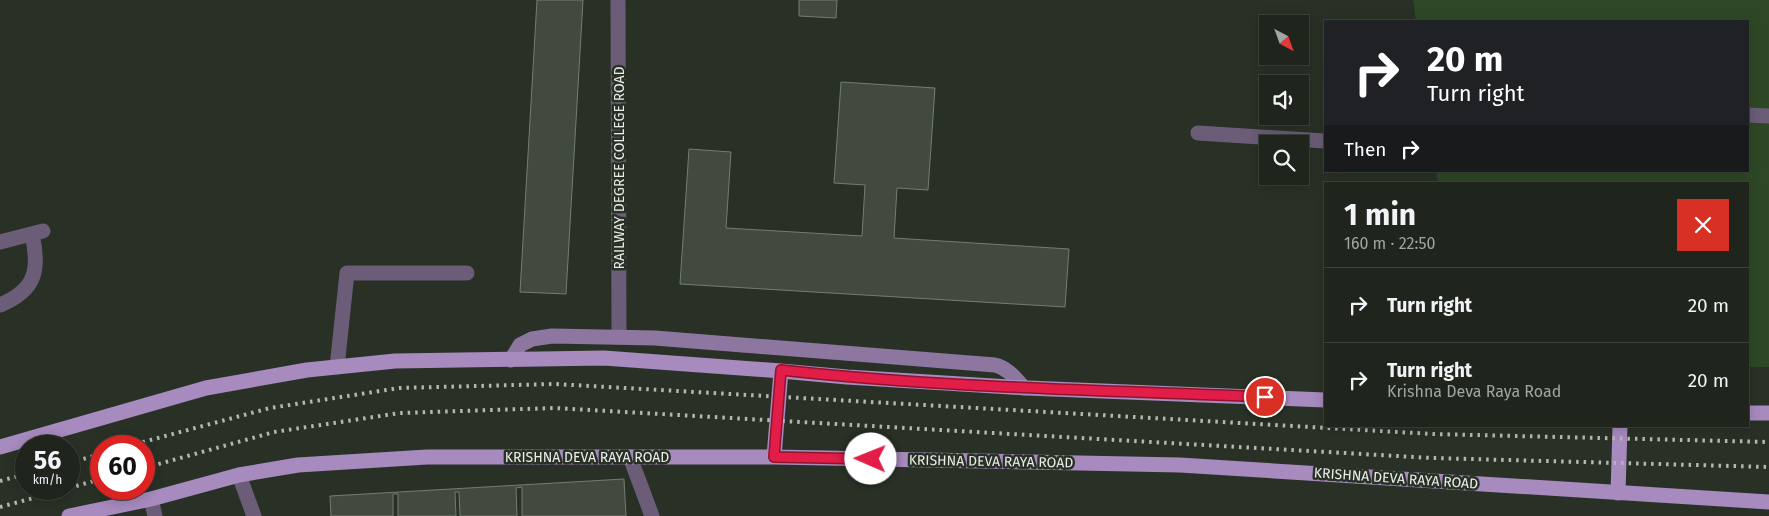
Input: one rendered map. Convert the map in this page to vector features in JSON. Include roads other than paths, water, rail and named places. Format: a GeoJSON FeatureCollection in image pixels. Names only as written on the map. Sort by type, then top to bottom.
{"type":"FeatureCollection","features":[{"type":"Feature","properties":{"kind":"main road"},"geometry":{"type":"LineString","coordinates":[[0,447],[206,388],[306,370],[395,361],[604,358],[781,370],[847,377],[1024,388],[1324,400]]}},
{"type":"Feature","properties":{"kind":"main road"},"geometry":{"type":"LineString","coordinates":[[774,457],[781,370]]}},
{"type":"Feature","properties":{"kind":"main road"},"geometry":{"type":"LineString","coordinates":[[1749,413],[1769,413]]}},
{"type":"Feature","properties":{"kind":"main road"},"geometry":{"type":"LineString","coordinates":[[1618,492],[1620,427]]}},
{"type":"Feature","properties":{"kind":"main road","name":"KRISHNA DEVA RAYA ROAD"},"geometry":{"type":"LineString","coordinates":[[155,498],[239,475],[298,465],[427,457],[774,457],[1180,465],[1769,502]]}},
{"type":"Feature","properties":{"kind":"main road","name":"KRISHNA DEVA RAYA ROAD"},"geometry":{"type":"LineString","coordinates":[[69,516],[146,500]]}},
{"type":"Feature","properties":{"kind":"street","name":"RAILWAY DEGREE COLLEGE ROAD"},"geometry":{"type":"LineString","coordinates":[[618,0],[619,337]]}},
{"type":"Feature","properties":{"kind":"street"},"geometry":{"type":"LineString","coordinates":[[1749,116],[1769,116]]}},
{"type":"Feature","properties":{"kind":"street"},"geometry":{"type":"LineString","coordinates":[[1198,133],[1324,141]]}},
{"type":"Feature","properties":{"kind":"street"},"geometry":{"type":"LineString","coordinates":[[0,242],[38,233],[35,273],[27,288],[14,299],[0,305]]}},
{"type":"Feature","properties":{"kind":"street"},"geometry":{"type":"LineString","coordinates":[[337,367],[348,274],[467,273]]}},
{"type":"Feature","properties":{"kind":"street"},"geometry":{"type":"LineString","coordinates":[[511,360],[520,345],[532,339],[552,336],[655,338],[995,366],[1002,367],[1008,371],[1024,388]]}},
{"type":"Feature","properties":{"kind":"street"},"geometry":{"type":"LineString","coordinates":[[630,457],[652,516]]}},
{"type":"Feature","properties":{"kind":"street"},"geometry":{"type":"LineString","coordinates":[[239,475],[254,516]]}},
{"type":"Feature","properties":{"kind":"street"},"geometry":{"type":"LineString","coordinates":[[151,500],[155,516]]}},
{"type":"Feature","properties":{"kind":"railway"},"geometry":{"type":"LineString","coordinates":[[155,439],[270,408],[399,388],[555,384],[1433,434],[1769,442]]}},
{"type":"Feature","properties":{"kind":"railway"},"geometry":{"type":"LineString","coordinates":[[155,465],[274,432],[400,413],[555,408],[1432,458],[1769,467]]}},
{"type":"Feature","properties":{"kind":"railway"},"geometry":{"type":"LineString","coordinates":[[80,460],[90,457]]}},
{"type":"Feature","properties":{"kind":"railway"},"geometry":{"type":"LineString","coordinates":[[0,481],[15,477]]}},
{"type":"Feature","properties":{"kind":"railway"},"geometry":{"type":"LineString","coordinates":[[80,485],[90,482]]}},
{"type":"Feature","properties":{"kind":"railway"},"geometry":{"type":"LineString","coordinates":[[0,507],[26,500]]}}]}
